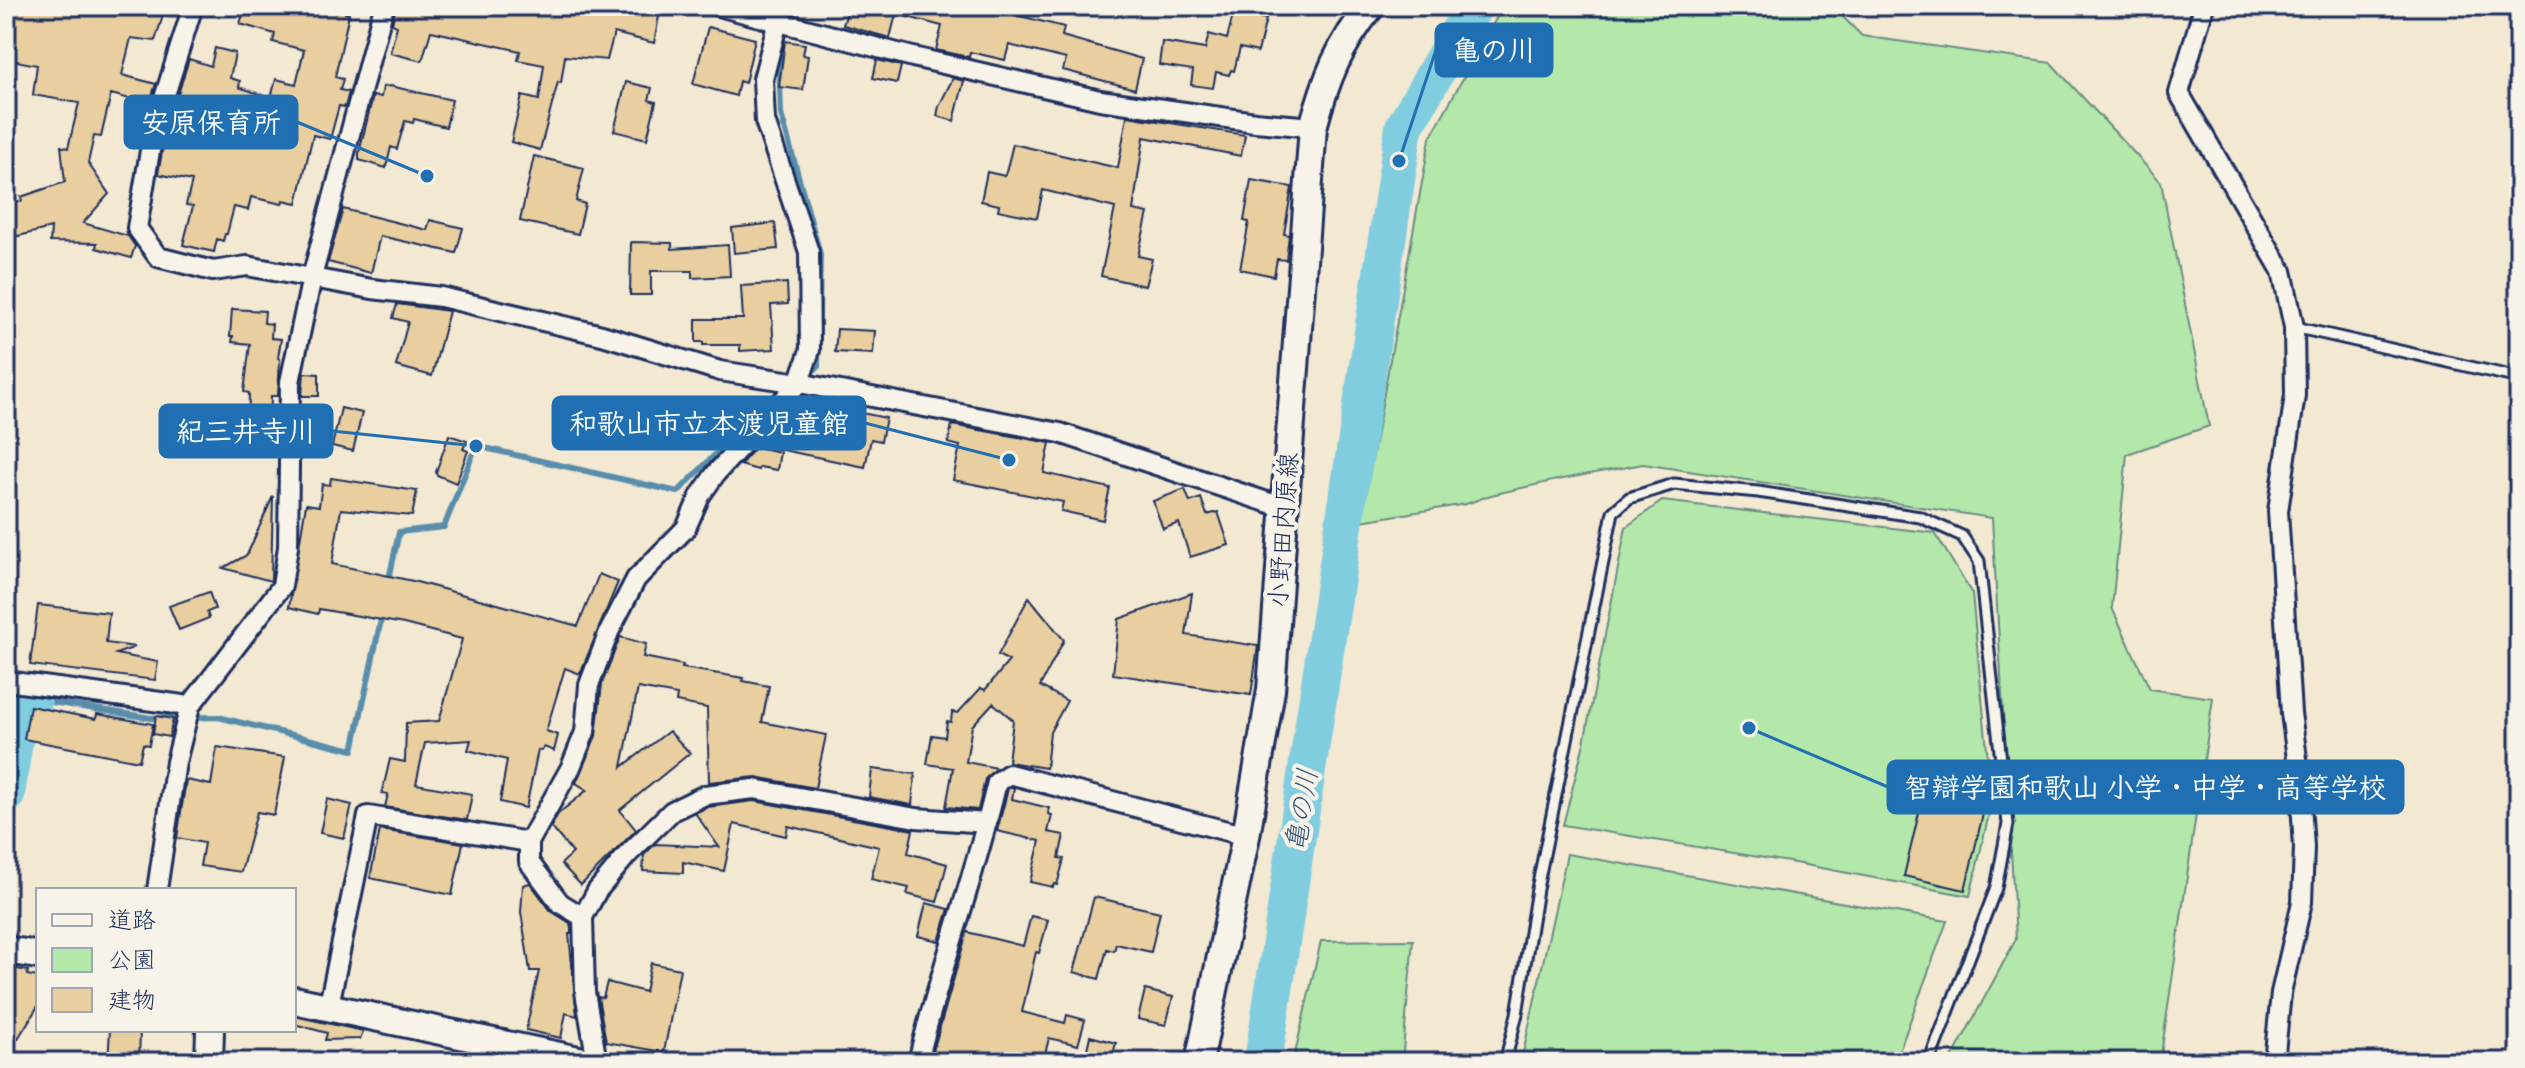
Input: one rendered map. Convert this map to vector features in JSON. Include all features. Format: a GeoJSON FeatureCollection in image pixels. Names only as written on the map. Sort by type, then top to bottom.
{"type":"FeatureCollection","features":[{"type":"Feature","properties":{"kind":"main road","name":"小野田内原線"},"geometry":{"type":"LineString","coordinates":[[1199,1062],[1246,836],[1271,690],[1313,127],[1325,81],[1349,33],[1371,6]]}},
{"type":"Feature","properties":{"kind":"main road"},"geometry":{"type":"LineString","coordinates":[[6,950],[36,955]]}},
{"type":"Feature","properties":{"kind":"main road"},"geometry":{"type":"LineString","coordinates":[[296,1000],[588,1062]]}},
{"type":"Feature","properties":{"kind":"main road"},"geometry":{"type":"LineString","coordinates":[[209,1062],[210,1032]]}},
{"type":"Feature","properties":{"kind":"street"},"geometry":{"type":"LineString","coordinates":[[193,6],[153,133],[137,228],[158,257],[213,271],[247,266],[372,289],[441,297],[602,335],[720,371],[1060,433],[1285,508]]}},
{"type":"Feature","properties":{"kind":"street"},"geometry":{"type":"LineString","coordinates":[[157,888],[176,762],[190,706],[282,586],[288,547],[290,382],[312,277],[384,6]]}},
{"type":"Feature","properties":{"kind":"street"},"geometry":{"type":"LineString","coordinates":[[718,6],[780,13],[913,57],[1100,100],[1313,127]]}},
{"type":"Feature","properties":{"kind":"street"},"geometry":{"type":"LineString","coordinates":[[2204,6],[2179,93],[2282,271],[2294,327],[2295,395],[2278,511],[2291,713],[2304,847],[2302,902],[2281,993],[2274,1062]]}},
{"type":"Feature","properties":{"kind":"street"},"geometry":{"type":"LineString","coordinates":[[583,917],[560,903],[529,862],[529,842],[581,744],[589,685],[609,632],[636,579],[686,528],[700,496],[716,473],[799,383],[810,350],[809,252],[765,121],[763,79],[780,13]]}},
{"type":"Feature","properties":{"kind":"street"},"geometry":{"type":"LineString","coordinates":[[6,681],[190,706]]}},
{"type":"Feature","properties":{"kind":"street"},"geometry":{"type":"LineString","coordinates":[[918,1062],[934,995],[997,782],[1009,774],[1246,836]]}},
{"type":"Feature","properties":{"kind":"street"},"geometry":{"type":"LineString","coordinates":[[597,1062],[585,992],[583,917],[597,891],[627,855],[672,811],[705,795],[754,789],[916,818],[987,823]]}},
{"type":"Feature","properties":{"kind":"street"},"geometry":{"type":"LineString","coordinates":[[329,1005],[368,816],[529,842]]}},
{"type":"Feature","properties":{"kind":"lane"},"geometry":{"type":"LineString","coordinates":[[2294,327],[2519,378]]}},
{"type":"Feature","properties":{"kind":"lane"},"geometry":{"type":"LineString","coordinates":[[1505,1062],[1517,1014],[1537,889],[1613,512],[1629,498],[1674,484],[1758,492],[1920,517],[1962,536],[1979,561],[2008,824],[1996,888],[1929,1062]]}},
{"type":"Feature","properties":{"kind":"green space"},"geometry":{"type":"Polygon","coordinates":[[[1503,6],[1832,6],[1862,36],[2051,63],[2161,182],[2209,426],[2127,454],[2112,608],[2150,689],[2213,698],[2160,1062],[1950,1062],[2016,939],[1992,518],[1643,464],[1557,480],[1466,504],[1361,521],[1430,138],[1503,6]]]}},
{"type":"Feature","properties":{"kind":"green space"},"geometry":{"type":"Polygon","coordinates":[[[1662,501],[1935,533],[1972,594],[1992,801],[1970,896],[1795,863],[1563,825],[1584,743],[1626,527],[1662,501]]]}},
{"type":"Feature","properties":{"kind":"green space"},"geometry":{"type":"Polygon","coordinates":[[[1567,854],[1947,921],[1895,1062],[1521,1062],[1567,854]]]}},
{"type":"Feature","properties":{"kind":"green space"},"geometry":{"type":"Polygon","coordinates":[[[1413,940],[1402,1062],[1293,1062],[1321,941],[1413,940]]]}},
{"type":"Feature","properties":{"kind":"building"},"geometry":{"type":"Polygon","coordinates":[[[6,6],[166,6],[155,41],[131,38],[122,75],[156,84],[149,104],[111,94],[101,137],[94,136],[88,163],[109,194],[83,223],[128,236],[135,246],[131,258],[96,248],[97,243],[50,242],[51,228],[10,238],[6,205],[65,182],[61,146],[68,148],[79,103],[33,95],[37,65],[6,59],[6,6]]]}},
{"type":"Feature","properties":{"kind":"building"},"geometry":{"type":"Polygon","coordinates":[[[245,6],[347,6],[345,13],[349,14],[335,77],[343,79],[340,90],[349,92],[345,107],[339,106],[330,139],[313,135],[297,203],[283,200],[282,204],[251,197],[248,210],[234,207],[227,234],[223,241],[217,239],[214,252],[183,245],[193,206],[186,205],[192,181],[158,174],[165,136],[189,59],[211,66],[215,48],[235,53],[230,78],[240,81],[239,87],[271,98],[276,79],[296,84],[304,50],[273,42],[275,34],[240,24],[245,6]]]}},
{"type":"Feature","properties":{"kind":"building"},"geometry":{"type":"Polygon","coordinates":[[[396,6],[661,6],[654,43],[614,33],[607,60],[565,56],[561,83],[558,82],[540,150],[511,142],[522,96],[539,100],[544,65],[518,60],[520,51],[431,31],[422,61],[390,53],[397,26],[392,24],[396,6]]]}},
{"type":"Feature","properties":{"kind":"building"},"geometry":{"type":"Polygon","coordinates":[[[849,6],[1018,6],[1016,15],[1064,27],[1062,36],[1142,59],[1135,89],[1063,70],[1066,59],[1009,45],[1005,60],[970,52],[969,57],[936,50],[942,26],[896,14],[890,38],[843,25],[849,6]]]}},
{"type":"Feature","properties":{"kind":"building"},"geometry":{"type":"Polygon","coordinates":[[[1234,11],[1266,19],[1258,52],[1240,48],[1234,71],[1231,70],[1229,75],[1216,72],[1213,88],[1191,85],[1193,70],[1159,65],[1162,42],[1205,49],[1209,34],[1227,39],[1234,11]]]}},
{"type":"Feature","properties":{"kind":"building"},"geometry":{"type":"Polygon","coordinates":[[[708,27],[755,39],[745,83],[739,81],[736,96],[693,84],[708,27]]]}},
{"type":"Feature","properties":{"kind":"building"},"geometry":{"type":"Polygon","coordinates":[[[785,41],[805,44],[803,55],[808,56],[803,90],[779,87],[785,41]]]}},
{"type":"Feature","properties":{"kind":"building"},"geometry":{"type":"Polygon","coordinates":[[[877,60],[901,66],[897,83],[873,78],[877,60]]]}},
{"type":"Feature","properties":{"kind":"building"},"geometry":{"type":"Polygon","coordinates":[[[953,78],[964,81],[954,121],[937,116],[953,78]]]}},
{"type":"Feature","properties":{"kind":"building"},"geometry":{"type":"Polygon","coordinates":[[[626,82],[652,88],[649,100],[656,102],[647,139],[614,131],[626,82]]]}},
{"type":"Feature","properties":{"kind":"building"},"geometry":{"type":"Polygon","coordinates":[[[383,87],[452,100],[446,127],[414,119],[413,123],[405,121],[397,149],[391,147],[386,168],[359,160],[359,153],[373,96],[381,97],[383,87]]]}},
{"type":"Feature","properties":{"kind":"building"},"geometry":{"type":"Polygon","coordinates":[[[1127,116],[1245,135],[1241,156],[1144,137],[1133,210],[1148,213],[1138,256],[1152,259],[1145,286],[1101,276],[1115,208],[1043,190],[1037,218],[998,210],[999,205],[981,201],[987,172],[1005,176],[1013,144],[1118,168],[1127,116]]]}},
{"type":"Feature","properties":{"kind":"building"},"geometry":{"type":"Polygon","coordinates":[[[534,156],[584,168],[576,201],[585,204],[578,234],[520,221],[534,156]]]}},
{"type":"Feature","properties":{"kind":"building"},"geometry":{"type":"Polygon","coordinates":[[[1251,180],[1292,187],[1284,234],[1289,235],[1286,260],[1277,259],[1274,276],[1240,269],[1249,222],[1244,221],[1251,180]]]}},
{"type":"Feature","properties":{"kind":"building"},"geometry":{"type":"Polygon","coordinates":[[[343,209],[427,230],[430,220],[463,228],[456,253],[380,236],[371,273],[328,262],[343,209]]]}},
{"type":"Feature","properties":{"kind":"building"},"geometry":{"type":"Polygon","coordinates":[[[775,223],[778,249],[734,253],[732,228],[775,223]]]}},
{"type":"Feature","properties":{"kind":"building"},"geometry":{"type":"Polygon","coordinates":[[[631,242],[672,243],[672,249],[728,245],[730,276],[692,278],[692,271],[651,271],[651,295],[630,295],[631,242]]]}},
{"type":"Feature","properties":{"kind":"building"},"geometry":{"type":"Polygon","coordinates":[[[787,283],[788,304],[771,305],[774,349],[740,351],[740,345],[703,345],[703,342],[696,342],[696,319],[743,319],[741,286],[787,283]]]}},
{"type":"Feature","properties":{"kind":"building"},"geometry":{"type":"Polygon","coordinates":[[[397,304],[449,311],[432,376],[396,366],[408,322],[393,318],[397,304]]]}},
{"type":"Feature","properties":{"kind":"building"},"geometry":{"type":"Polygon","coordinates":[[[232,309],[265,311],[264,323],[272,324],[271,338],[281,339],[278,396],[271,396],[270,436],[248,436],[249,393],[244,392],[250,344],[232,342],[232,309]]]}},
{"type":"Feature","properties":{"kind":"building"},"geometry":{"type":"Polygon","coordinates":[[[837,329],[875,331],[873,354],[835,352],[837,329]]]}},
{"type":"Feature","properties":{"kind":"building"},"geometry":{"type":"Polygon","coordinates":[[[304,373],[319,374],[319,396],[302,396],[304,373]]]}},
{"type":"Feature","properties":{"kind":"building"},"geometry":{"type":"Polygon","coordinates":[[[341,408],[362,413],[353,451],[332,446],[341,408]]]}},
{"type":"Feature","properties":{"kind":"building"},"geometry":{"type":"Polygon","coordinates":[[[842,409],[886,418],[881,441],[871,439],[865,467],[768,447],[772,430],[777,424],[824,434],[827,420],[839,422],[842,409]]]}},
{"type":"Feature","properties":{"kind":"building"},"geometry":{"type":"Polygon","coordinates":[[[952,425],[1050,443],[1044,473],[1110,488],[1103,520],[1061,511],[1063,502],[953,480],[960,446],[948,443],[952,425]]]}},
{"type":"Feature","properties":{"kind":"building"},"geometry":{"type":"Polygon","coordinates":[[[449,435],[467,441],[463,449],[468,451],[456,483],[436,472],[449,435]]]}},
{"type":"Feature","properties":{"kind":"building"},"geometry":{"type":"Polygon","coordinates":[[[756,447],[780,452],[777,470],[759,467],[758,470],[740,465],[756,447]]]}},
{"type":"Feature","properties":{"kind":"building"},"geometry":{"type":"Polygon","coordinates":[[[331,478],[417,491],[412,516],[341,509],[332,564],[413,581],[578,626],[599,574],[618,582],[580,674],[565,668],[546,731],[558,735],[554,751],[544,747],[542,751],[538,750],[526,808],[500,802],[507,760],[468,750],[471,740],[425,743],[416,784],[472,794],[467,820],[385,807],[388,794],[382,793],[390,759],[405,762],[406,723],[439,721],[462,639],[404,624],[319,609],[318,614],[289,607],[306,504],[319,506],[322,484],[330,485],[331,478]]]}},
{"type":"Feature","properties":{"kind":"building"},"geometry":{"type":"Polygon","coordinates":[[[1185,489],[1190,502],[1201,498],[1207,515],[1218,512],[1229,545],[1190,557],[1179,523],[1163,529],[1153,501],[1185,489]]]}},
{"type":"Feature","properties":{"kind":"building"},"geometry":{"type":"Polygon","coordinates":[[[273,496],[271,581],[223,568],[247,555],[273,496]]]}},
{"type":"Feature","properties":{"kind":"building"},"geometry":{"type":"Polygon","coordinates":[[[209,592],[215,609],[207,612],[209,618],[179,630],[169,606],[209,592]]]}},
{"type":"Feature","properties":{"kind":"building"},"geometry":{"type":"Polygon","coordinates":[[[1192,593],[1186,635],[1258,646],[1251,695],[1113,674],[1119,619],[1192,593]]]}},
{"type":"Feature","properties":{"kind":"building"},"geometry":{"type":"Polygon","coordinates":[[[1029,597],[1064,640],[1040,686],[1067,701],[1050,732],[1046,768],[1008,762],[1013,720],[993,703],[972,726],[966,762],[997,768],[985,779],[978,810],[946,807],[953,768],[927,764],[932,735],[945,737],[952,712],[958,713],[981,688],[985,690],[1009,661],[998,655],[1029,597]]]}},
{"type":"Feature","properties":{"kind":"building"},"geometry":{"type":"Polygon","coordinates":[[[38,605],[109,613],[106,643],[135,647],[116,654],[158,662],[155,680],[30,665],[38,605]]]}},
{"type":"Feature","properties":{"kind":"building"},"geometry":{"type":"Polygon","coordinates":[[[620,637],[646,644],[643,657],[769,686],[762,722],[826,735],[815,788],[756,777],[709,782],[707,708],[676,702],[677,695],[638,688],[622,767],[669,731],[690,753],[620,810],[636,830],[581,885],[561,864],[573,853],[551,827],[558,814],[587,790],[576,783],[596,736],[602,684],[620,637]]]}},
{"type":"Feature","properties":{"kind":"building"},"geometry":{"type":"Polygon","coordinates":[[[30,706],[96,719],[97,714],[153,724],[149,745],[143,744],[139,761],[24,739],[30,706]]]}},
{"type":"Feature","properties":{"kind":"building"},"geometry":{"type":"Polygon","coordinates":[[[156,716],[173,719],[169,737],[153,734],[156,716]]]}},
{"type":"Feature","properties":{"kind":"building"},"geometry":{"type":"Polygon","coordinates":[[[217,747],[285,757],[274,815],[257,812],[241,872],[200,866],[204,843],[177,838],[186,780],[211,785],[217,747]]]}},
{"type":"Feature","properties":{"kind":"building"},"geometry":{"type":"Polygon","coordinates":[[[872,769],[915,774],[912,805],[869,797],[872,769]]]}},
{"type":"Feature","properties":{"kind":"building"},"geometry":{"type":"Polygon","coordinates":[[[1011,787],[1014,788],[1012,799],[1049,808],[1048,814],[1052,815],[1048,832],[1064,835],[1059,858],[1064,859],[1057,885],[1053,887],[1030,882],[1040,841],[997,831],[1011,787]]]}},
{"type":"Feature","properties":{"kind":"building"},"geometry":{"type":"Polygon","coordinates":[[[1925,787],[1986,801],[1965,890],[1904,876],[1925,787]]]}},
{"type":"Feature","properties":{"kind":"building"},"geometry":{"type":"Polygon","coordinates":[[[327,799],[352,805],[344,838],[320,833],[327,799]]]}},
{"type":"Feature","properties":{"kind":"building"},"geometry":{"type":"Polygon","coordinates":[[[754,801],[913,830],[908,853],[947,864],[937,902],[907,894],[909,888],[871,879],[879,847],[788,826],[786,836],[734,824],[724,871],[683,862],[683,873],[643,871],[644,855],[655,844],[719,847],[695,813],[708,807],[754,801]]]}},
{"type":"Feature","properties":{"kind":"building"},"geometry":{"type":"Polygon","coordinates":[[[380,830],[463,843],[452,895],[370,878],[380,830]]]}},
{"type":"Feature","properties":{"kind":"building"},"geometry":{"type":"Polygon","coordinates":[[[530,883],[551,911],[570,923],[571,928],[569,934],[577,1016],[566,1013],[561,1038],[526,1030],[539,971],[530,971],[521,912],[523,885],[530,883]]]}},
{"type":"Feature","properties":{"kind":"building"},"geometry":{"type":"Polygon","coordinates":[[[1094,897],[1160,912],[1151,952],[1116,944],[1114,951],[1107,949],[1099,979],[1074,972],[1094,897]]]}},
{"type":"Feature","properties":{"kind":"building"},"geometry":{"type":"Polygon","coordinates":[[[926,903],[949,909],[939,941],[918,936],[926,903]]]}},
{"type":"Feature","properties":{"kind":"building"},"geometry":{"type":"Polygon","coordinates":[[[1031,916],[1048,920],[1039,953],[1036,952],[1022,1012],[1065,1023],[1067,1015],[1085,1020],[1078,1045],[1049,1038],[1043,1062],[930,1062],[967,932],[1023,946],[1031,916]]]}},
{"type":"Feature","properties":{"kind":"building"},"geometry":{"type":"Polygon","coordinates":[[[651,963],[680,969],[664,1052],[606,1042],[598,997],[603,998],[607,982],[645,992],[651,963]]]}},
{"type":"Feature","properties":{"kind":"building"},"geometry":{"type":"Polygon","coordinates":[[[6,967],[28,971],[27,975],[36,977],[36,1009],[6,1058],[6,967]]]}},
{"type":"Feature","properties":{"kind":"building"},"geometry":{"type":"Polygon","coordinates":[[[1145,990],[1173,997],[1166,1025],[1138,1019],[1145,990]]]}},
{"type":"Feature","properties":{"kind":"building"},"geometry":{"type":"Polygon","coordinates":[[[296,1016],[363,1031],[360,1039],[325,1040],[327,1033],[296,1025],[296,1016]]]}},
{"type":"Feature","properties":{"kind":"building"},"geometry":{"type":"Polygon","coordinates":[[[110,1032],[140,1032],[139,1062],[108,1062],[110,1032]]]}},
{"type":"Feature","properties":{"kind":"building"},"geometry":{"type":"Polygon","coordinates":[[[1090,1036],[1116,1043],[1111,1062],[1084,1062],[1090,1036]]]}},
{"type":"Feature","properties":{"kind":"waterway","name":"亀の川"},"geometry":{"type":"LineString","coordinates":[[1263,1062],[1404,127],[1474,6]]}},
{"type":"Feature","properties":{"kind":"waterway"},"geometry":{"type":"LineString","coordinates":[[783,37],[779,54],[781,114],[820,254],[818,367],[808,374]]}},
{"type":"Feature","properties":{"kind":"waterway"},"geometry":{"type":"LineString","coordinates":[[388,584],[399,532],[444,527],[476,446],[678,492],[770,399],[782,391]]}},
{"type":"Feature","properties":{"kind":"waterway"},"geometry":{"type":"LineString","coordinates":[[33,699],[151,718],[218,717],[353,750],[382,615]]}},
{"type":"Feature","properties":{"kind":"waterway"},"geometry":{"type":"LineString","coordinates":[[6,795],[18,713],[33,699]]}},
{"type":"Feature","properties":{"kind":"place","name":"亀の川"},"geometry":{"type":"Point","coordinates":[1399,161]}},
{"type":"Feature","properties":{"kind":"place","name":"安原保育所"},"geometry":{"type":"Point","coordinates":[427,176]}},
{"type":"Feature","properties":{"kind":"place","name":"紀三井寺川"},"geometry":{"type":"Point","coordinates":[476,446]}},
{"type":"Feature","properties":{"kind":"place","name":"和歌山市立本渡児童館"},"geometry":{"type":"Point","coordinates":[1009,460]}},
{"type":"Feature","properties":{"kind":"place","name":"智辯学園和歌山 小学・中学・高等学校"},"geometry":{"type":"Point","coordinates":[1749,728]}}]}
